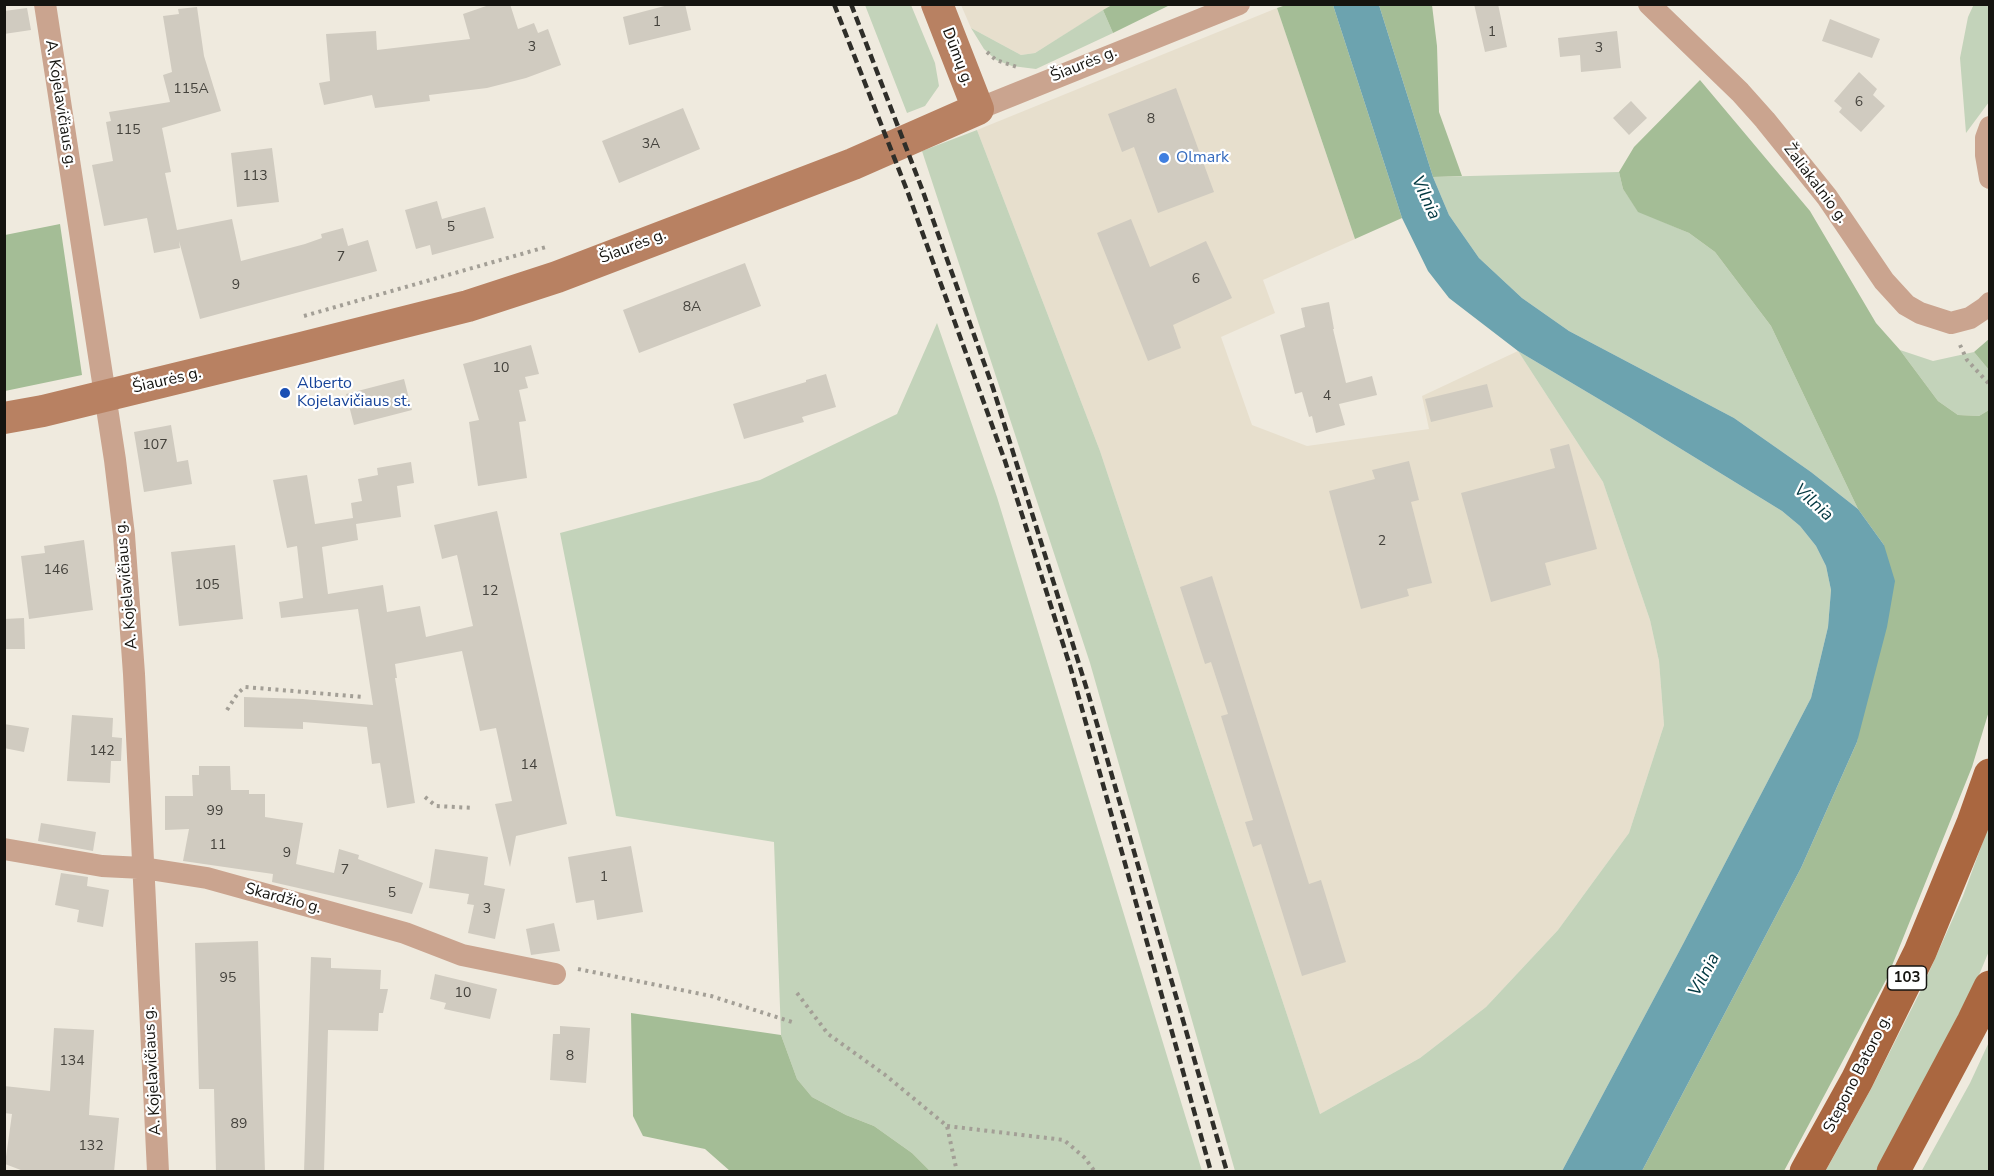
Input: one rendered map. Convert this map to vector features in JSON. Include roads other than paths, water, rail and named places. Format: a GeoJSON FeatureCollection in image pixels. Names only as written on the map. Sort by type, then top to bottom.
{"type":"FeatureCollection","features":[{"type":"Feature","properties":{"kind":"main road","name":"Dūmų g."},"geometry":{"type":"LineString","coordinates":[[937,4],[978,109]]}},
{"type":"Feature","properties":{"kind":"main road","name":"Šiaurės g."},"geometry":{"type":"LineString","coordinates":[[4,418],[43,411],[468,306],[557,277],[853,164],[978,109]]}},
{"type":"Feature","properties":{"kind":"main road","name":"Stepono Batoro g."},"geometry":{"type":"LineString","coordinates":[[1806,1172],[1857,1080],[1920,952],[1973,823],[1989,775]]}},
{"type":"Feature","properties":{"kind":"main road"},"geometry":{"type":"LineString","coordinates":[[1893,1172],[1974,1022],[1989,987]]}},
{"type":"Feature","properties":{"kind":"street","name":"A. Kojelavičiaus g."},"geometry":{"type":"LineString","coordinates":[[45,4],[115,460],[124,535],[134,674],[158,1172]]}},
{"type":"Feature","properties":{"kind":"street","name":"Šiaurės g."},"geometry":{"type":"LineString","coordinates":[[978,109],[1239,4]]}},
{"type":"Feature","properties":{"kind":"street","name":"Žaliakalnio g."},"geometry":{"type":"LineString","coordinates":[[1649,4],[1740,92],[1787,146],[1827,197],[1893,292],[1905,305],[1920,313],[1951,323],[1970,318],[1989,303]]}},
{"type":"Feature","properties":{"kind":"street"},"geometry":{"type":"LineString","coordinates":[[1989,127],[1986,138],[1986,155],[1989,178]]}},
{"type":"Feature","properties":{"kind":"street","name":"Skardžio g."},"geometry":{"type":"LineString","coordinates":[[4,849],[102,866],[143,868],[207,878],[405,933],[462,956],[562,971]]}},
{"type":"Feature","properties":{"kind":"water","name":"Vilnia"},"geometry":{"type":"Polygon","coordinates":[[[1333,5],[1379,5],[1433,177],[1449,215],[1479,258],[1522,298],[1569,331],[1734,418],[1811,472],[1858,509],[1884,545],[1895,581],[1887,627],[1857,742],[1801,868],[1642,1171],[1562,1171],[1811,698],[1828,627],[1831,590],[1826,566],[1816,546],[1800,526],[1782,511],[1518,351],[1449,298],[1428,271],[1402,218],[1333,5]]]}},
{"type":"Feature","properties":{"kind":"railway"},"geometry":{"type":"LineString","coordinates":[[834,4],[908,193],[1005,461],[1070,666],[1211,1172]]}},
{"type":"Feature","properties":{"kind":"railway"},"geometry":{"type":"LineString","coordinates":[[851,4],[922,189],[993,388],[1088,693],[1227,1172]]}},
{"type":"Feature","properties":{"kind":"place","name":"Olmark"},"geometry":{"type":"Point","coordinates":[1164,158]}},
{"type":"Feature","properties":{"kind":"place","name":"Alberto Kojelavičiaus st."},"geometry":{"type":"Point","coordinates":[285,393]}}]}
